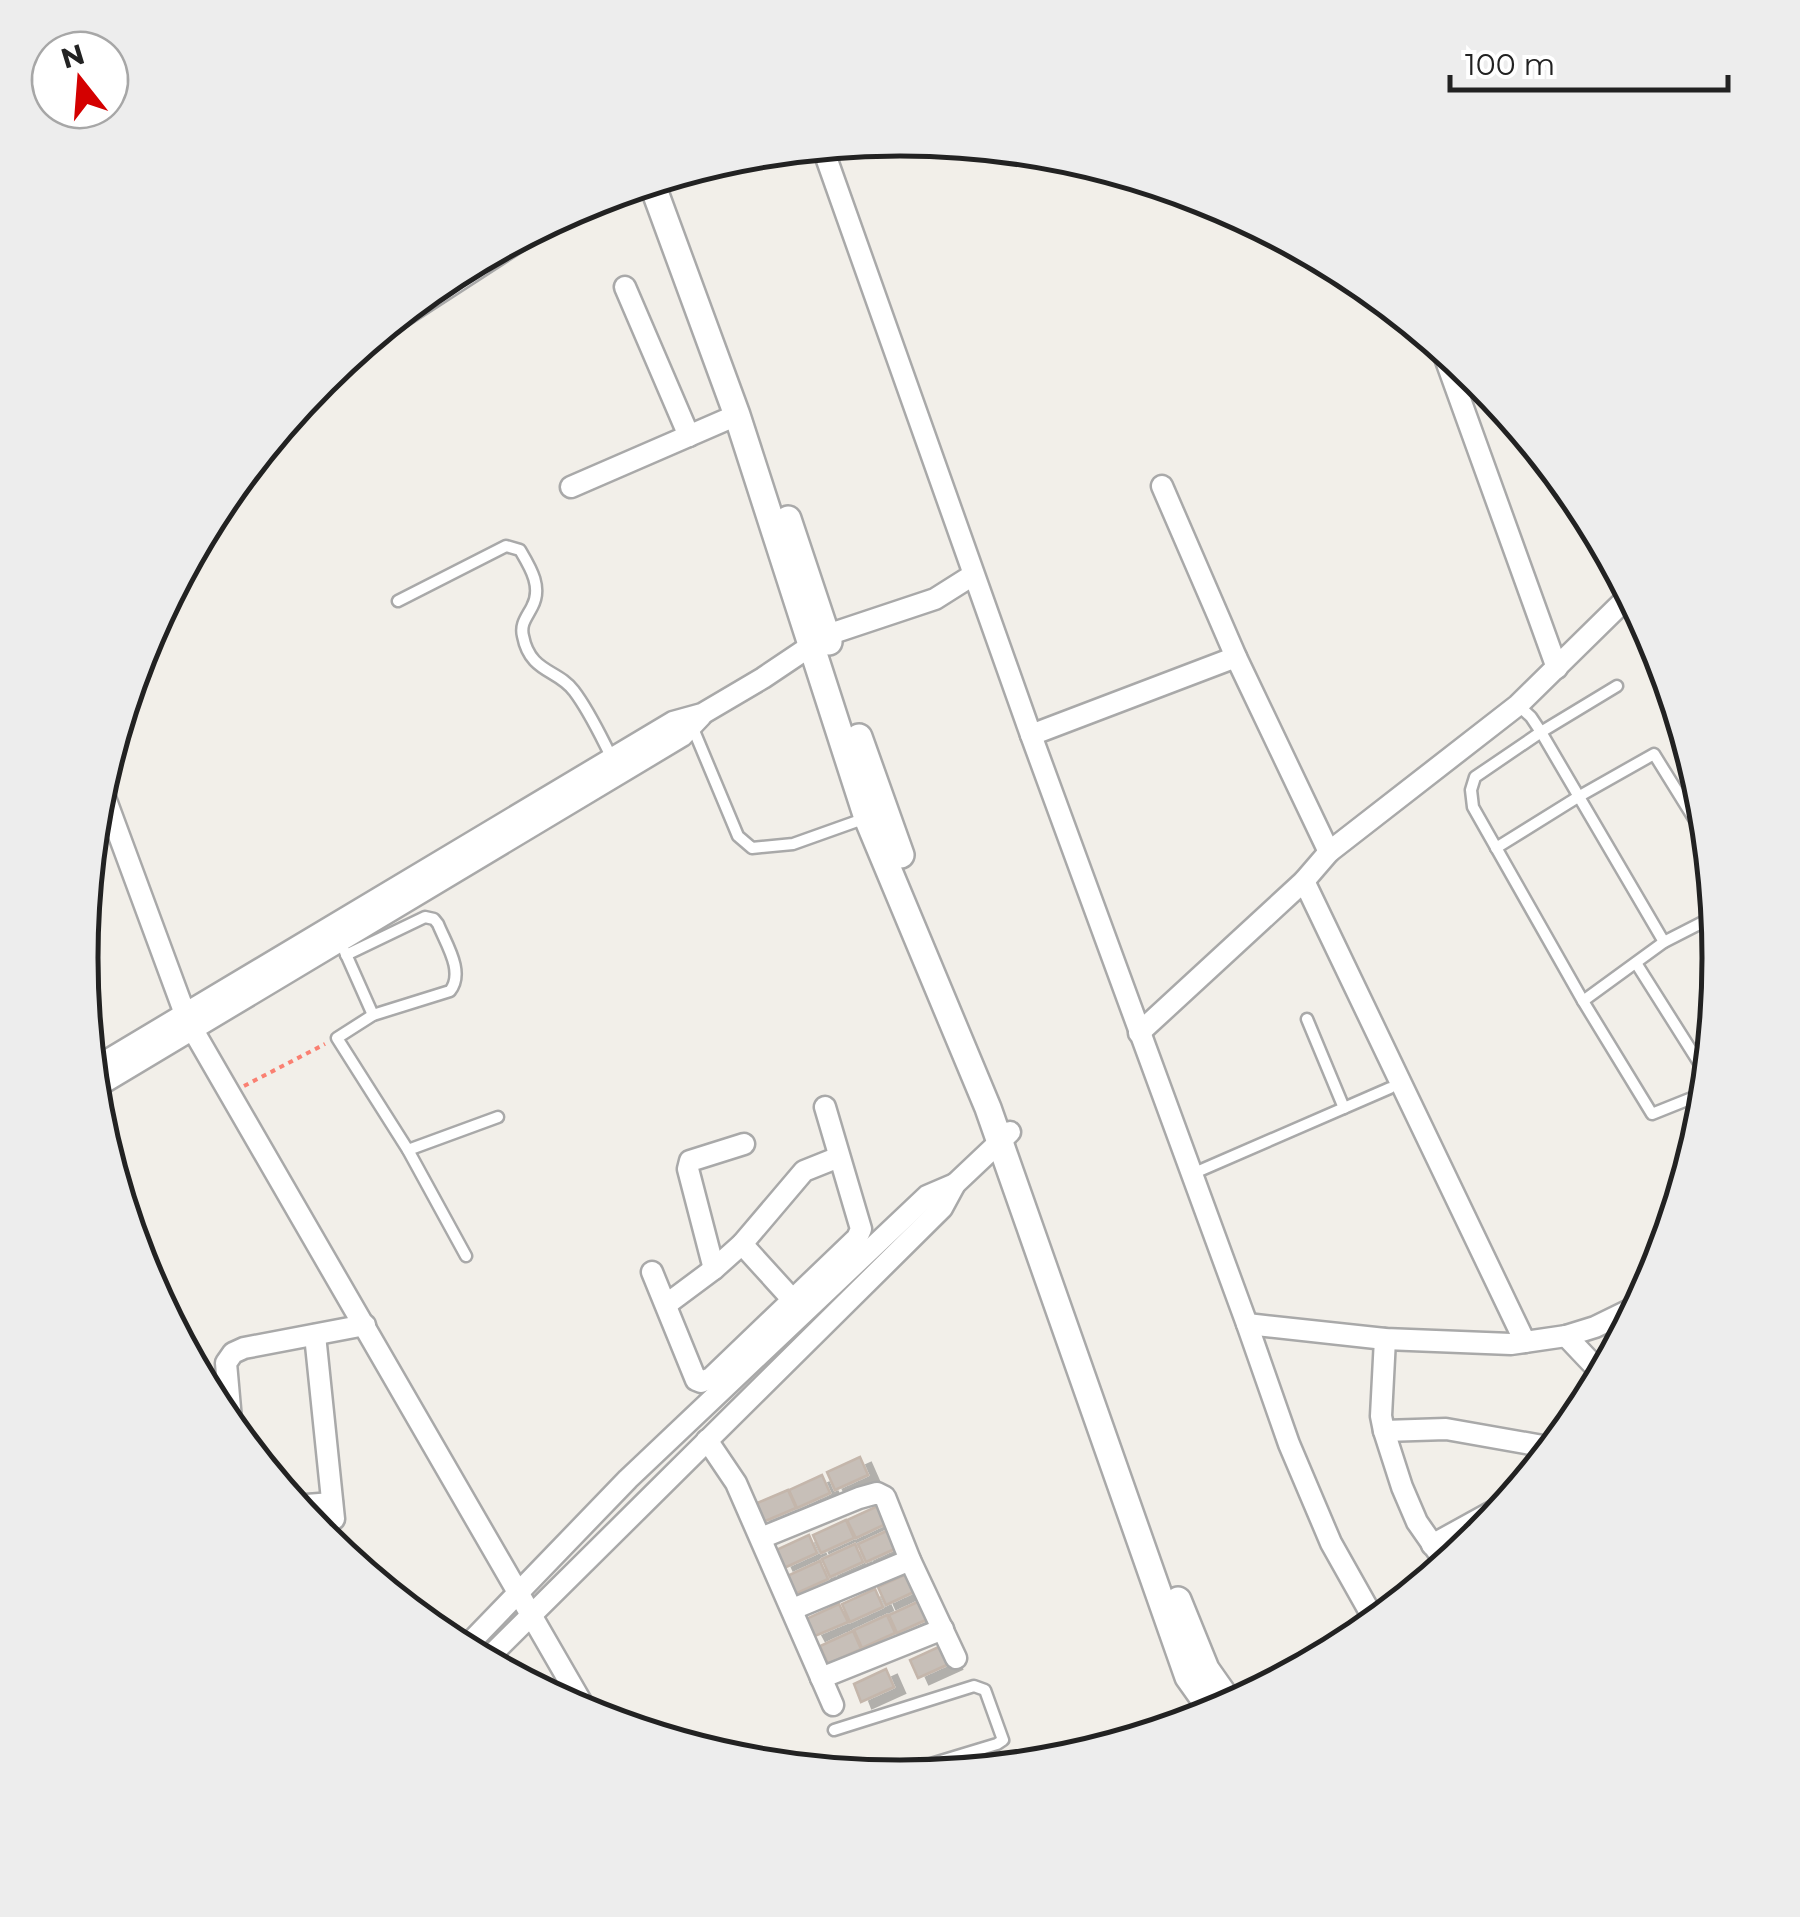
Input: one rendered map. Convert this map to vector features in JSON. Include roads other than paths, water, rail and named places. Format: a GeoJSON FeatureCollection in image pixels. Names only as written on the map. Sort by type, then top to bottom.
{"type":"FeatureCollection","features":[{"type":"Feature","properties":{"kind":"street"},"geometry":{"type":"LineString","coordinates":[[827,160],[1031,736],[1289,1444],[1331,1543],[1369,1610]]}},
{"type":"Feature","properties":{"kind":"street"},"geometry":{"type":"LineString","coordinates":[[671,190],[811,584],[820,640],[867,818],[1004,1136]]}},
{"type":"Feature","properties":{"kind":"street"},"geometry":{"type":"LineString","coordinates":[[657,194],[1004,1136],[1172,1635],[1188,1677],[1206,1700]]}},
{"type":"Feature","properties":{"kind":"street"},"geometry":{"type":"LineString","coordinates":[[625,287],[688,436]]}},
{"type":"Feature","properties":{"kind":"street"},"geometry":{"type":"LineString","coordinates":[[1452,377],[1557,668]]}},
{"type":"Feature","properties":{"kind":"street"},"geometry":{"type":"LineString","coordinates":[[571,487],[737,415]]}},
{"type":"Feature","properties":{"kind":"street"},"geometry":{"type":"LineString","coordinates":[[1162,486],[1236,657],[1329,852]]}},
{"type":"Feature","properties":{"kind":"street"},"geometry":{"type":"LineString","coordinates":[[104,1064],[343,948],[682,736],[697,720],[820,640],[934,599],[974,574]]}},
{"type":"Feature","properties":{"kind":"street"},"geometry":{"type":"LineString","coordinates":[[1140,1034],[1304,881],[1329,852],[1518,706],[1620,605]]}},
{"type":"Feature","properties":{"kind":"street"},"geometry":{"type":"LineString","coordinates":[[1031,736],[1236,657]]}},
{"type":"Feature","properties":{"kind":"street"},"geometry":{"type":"LineString","coordinates":[[107,1079],[189,1022],[673,722],[697,720]]}},
{"type":"Feature","properties":{"kind":"street"},"geometry":{"type":"LineString","coordinates":[[111,813],[189,1022],[575,1692]]}},
{"type":"Feature","properties":{"kind":"street"},"geometry":{"type":"LineString","coordinates":[[1304,881],[1525,1342]]}},
{"type":"Feature","properties":{"kind":"street"},"geometry":{"type":"LineString","coordinates":[[495,1651],[707,1440],[805,1314],[857,1238],[861,1228],[825,1107]]}},
{"type":"Feature","properties":{"kind":"street"},"geometry":{"type":"LineString","coordinates":[[652,1272],[696,1380],[701,1382],[805,1314],[942,1208],[955,1184],[1004,1136]]}},
{"type":"Feature","properties":{"kind":"street"},"geometry":{"type":"LineString","coordinates":[[714,1269],[688,1170],[690,1160],[744,1144]]}},
{"type":"Feature","properties":{"kind":"street"},"geometry":{"type":"LineString","coordinates":[[666,1304],[742,1244],[804,1170],[839,1157]]}},
{"type":"Feature","properties":{"kind":"street"},"geometry":{"type":"LineString","coordinates":[[742,1244],[805,1314]]}},
{"type":"Feature","properties":{"kind":"street"},"geometry":{"type":"LineString","coordinates":[[474,1638],[628,1479],[805,1314]]}},
{"type":"Feature","properties":{"kind":"street"},"geometry":{"type":"LineString","coordinates":[[1247,1324],[1385,1339],[1495,1344],[1566,1336],[1618,1316]]}},
{"type":"Feature","properties":{"kind":"street"},"geometry":{"type":"LineString","coordinates":[[229,1398],[226,1363],[232,1353],[365,1324]]}},
{"type":"Feature","properties":{"kind":"street"},"geometry":{"type":"LineString","coordinates":[[315,1335],[333,1511],[317,1509]]}},
{"type":"Feature","properties":{"kind":"street"},"geometry":{"type":"LineString","coordinates":[[1566,1336],[1592,1364]]}},
{"type":"Feature","properties":{"kind":"street"},"geometry":{"type":"LineString","coordinates":[[1385,1339],[1381,1416],[1384,1431],[1417,1522],[1438,1553]]}},
{"type":"Feature","properties":{"kind":"street"},"geometry":{"type":"LineString","coordinates":[[1384,1431],[1446,1429],[1538,1445]]}},
{"type":"Feature","properties":{"kind":"street"},"geometry":{"type":"LineString","coordinates":[[707,1440],[736,1483],[833,1705]]}},
{"type":"Feature","properties":{"kind":"street"},"geometry":{"type":"LineString","coordinates":[[761,1538],[877,1492],[885,1497],[956,1658]]}},
{"type":"Feature","properties":{"kind":"street"},"geometry":{"type":"LineString","coordinates":[[1432,1545],[1468,1525]]}},
{"type":"Feature","properties":{"kind":"street"},"geometry":{"type":"LineString","coordinates":[[792,1609],[910,1560]]}},
{"type":"Feature","properties":{"kind":"street"},"geometry":{"type":"LineString","coordinates":[[821,1678],[942,1628]]}},
{"type":"Feature","properties":{"kind":"lane"},"geometry":{"type":"LineString","coordinates":[[398,600],[506,546],[520,550],[538,589],[524,619],[523,636],[535,662],[566,681],[575,692],[613,760]]}},
{"type":"Feature","properties":{"kind":"lane"},"geometry":{"type":"LineString","coordinates":[[1617,686],[1475,778],[1471,790],[1473,807],[1652,1114],[1690,1099]]}},
{"type":"Feature","properties":{"kind":"lane"},"geometry":{"type":"LineString","coordinates":[[1518,706],[1541,732],[1664,942]]}},
{"type":"Feature","properties":{"kind":"lane"},"geometry":{"type":"LineString","coordinates":[[697,720],[738,836],[752,848],[793,844],[867,818]]}},
{"type":"Feature","properties":{"kind":"lane"},"geometry":{"type":"LineString","coordinates":[[1496,848],[1654,754],[1688,809]]}},
{"type":"Feature","properties":{"kind":"lane"},"geometry":{"type":"LineString","coordinates":[[373,1015],[343,948],[425,917],[434,919],[457,973],[454,987],[373,1015],[337,1038],[408,1150],[466,1256]]}},
{"type":"Feature","properties":{"kind":"lane"},"geometry":{"type":"LineString","coordinates":[[1583,1001],[1664,942],[1701,923]]}},
{"type":"Feature","properties":{"kind":"lane"},"geometry":{"type":"LineString","coordinates":[[1636,963],[1696,1059]]}},
{"type":"Feature","properties":{"kind":"lane"},"geometry":{"type":"LineString","coordinates":[[1307,1019],[1344,1108]]}},
{"type":"Feature","properties":{"kind":"lane"},"geometry":{"type":"LineString","coordinates":[[1191,1175],[1390,1088]]}},
{"type":"Feature","properties":{"kind":"lane"},"geometry":{"type":"LineString","coordinates":[[408,1150],[498,1118]]}},
{"type":"Feature","properties":{"kind":"lane"},"geometry":{"type":"LineString","coordinates":[[834,1730],[974,1686],[985,1690],[1003,1740],[947,1759]]}}]}
